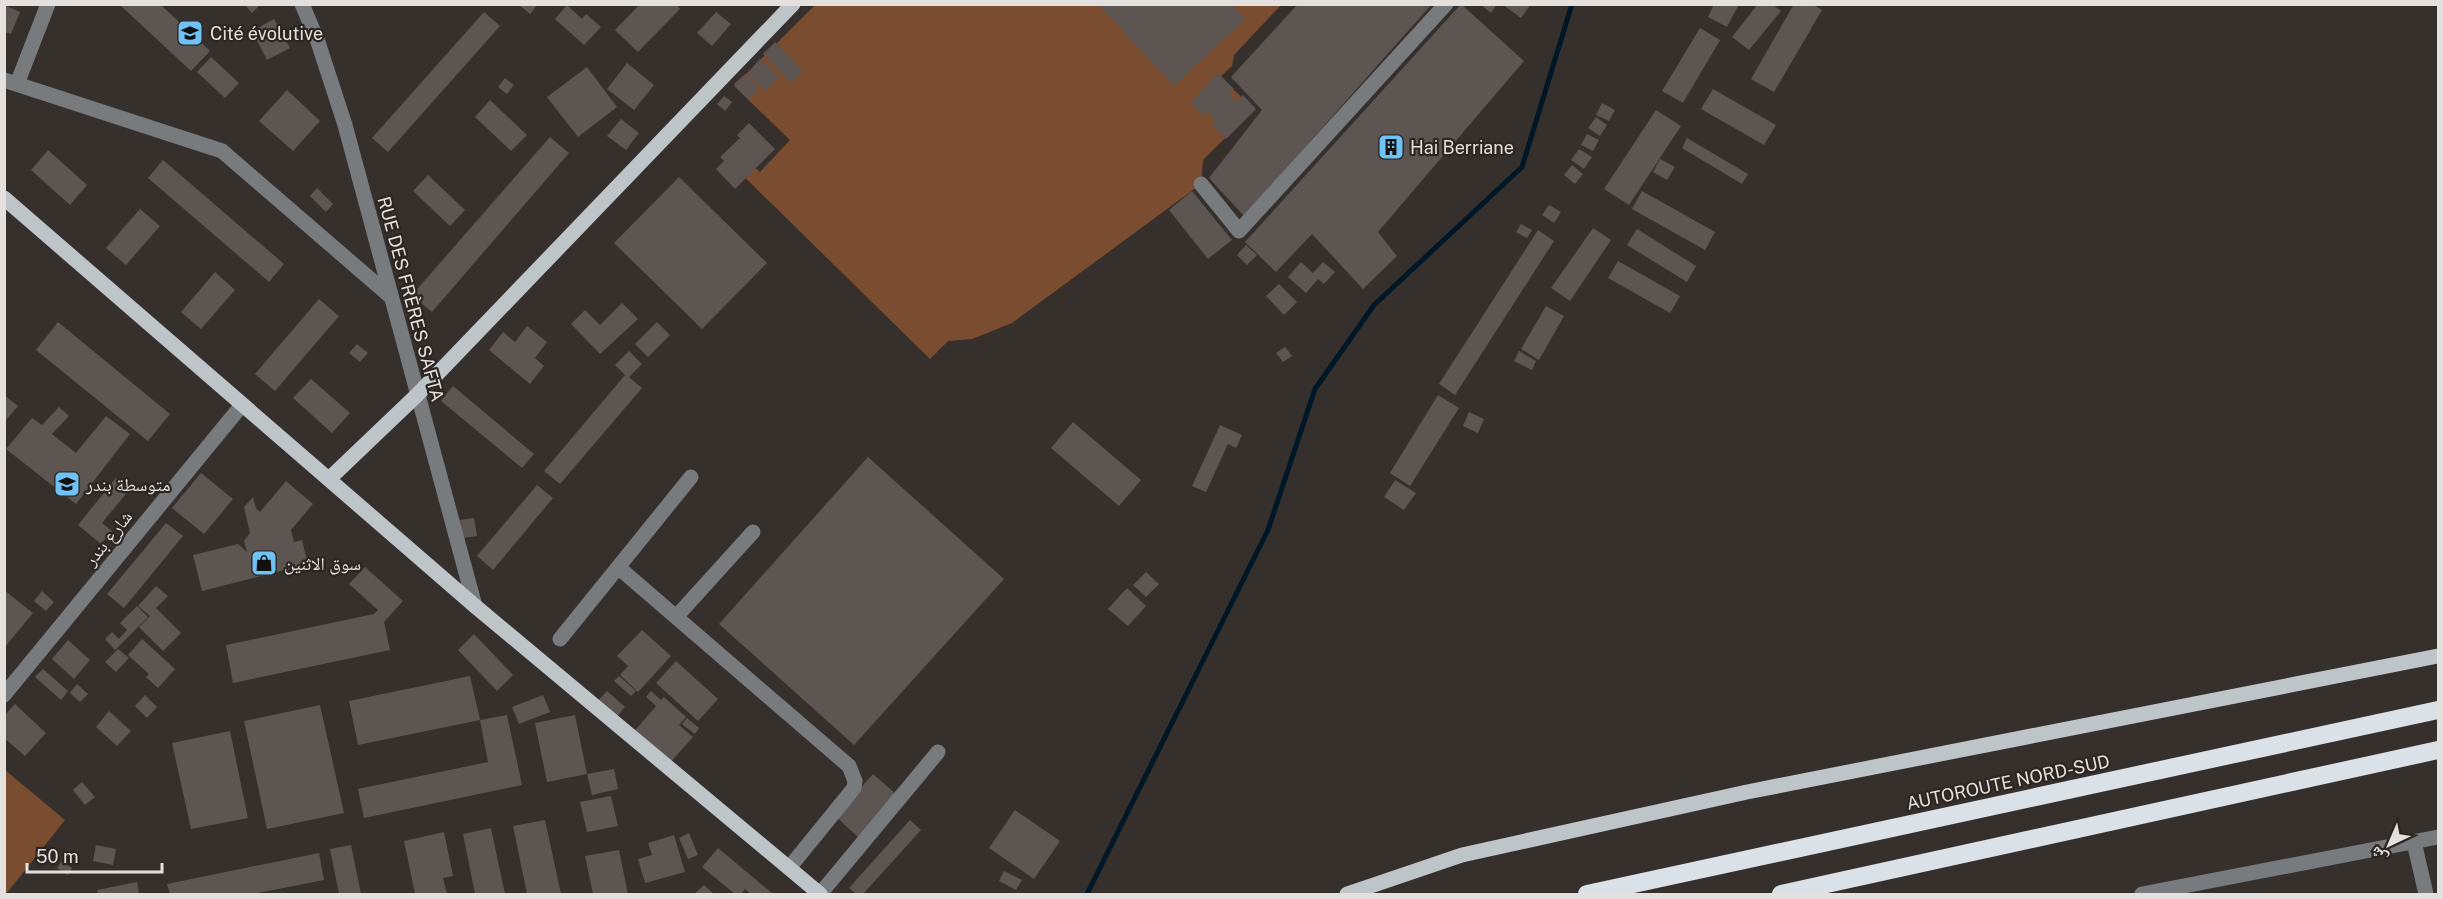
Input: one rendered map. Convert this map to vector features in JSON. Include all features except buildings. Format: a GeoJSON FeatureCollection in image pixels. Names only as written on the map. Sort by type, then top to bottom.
{"type":"FeatureCollection","features":[{"type":"Feature","properties":{"kind":"highway","name":"AUTOROUTE NORD-SUD"},"geometry":{"type":"LineString","coordinates":[[1587,894],[2439,710]]}},
{"type":"Feature","properties":{"kind":"highway"},"geometry":{"type":"LineString","coordinates":[[1781,894],[2439,750]]}},
{"type":"Feature","properties":{"kind":"main road"},"geometry":{"type":"LineString","coordinates":[[329,479],[417,395],[793,4]]}},
{"type":"Feature","properties":{"kind":"main road"},"geometry":{"type":"LineString","coordinates":[[4,198],[475,606],[820,894]]}},
{"type":"Feature","properties":{"kind":"main road"},"geometry":{"type":"LineString","coordinates":[[1347,894],[1461,855],[1724,797],[2439,656]]}},
{"type":"Feature","properties":{"kind":"street"},"geometry":{"type":"LineString","coordinates":[[48,4],[11,82],[222,151],[390,296]]}},
{"type":"Feature","properties":{"kind":"street","name":"RUE DES FRÈRES SAFTA"},"geometry":{"type":"LineString","coordinates":[[302,4],[318,42],[345,125],[475,606]]}},
{"type":"Feature","properties":{"kind":"street"},"geometry":{"type":"LineString","coordinates":[[1201,184],[1239,231],[1446,4]]}},
{"type":"Feature","properties":{"kind":"street","name":"شارع بندر"},"geometry":{"type":"LineString","coordinates":[[4,694],[242,405]]}},
{"type":"Feature","properties":{"kind":"street"},"geometry":{"type":"LineString","coordinates":[[560,639],[691,477]]}},
{"type":"Feature","properties":{"kind":"street"},"geometry":{"type":"LineString","coordinates":[[676,617],[753,532]]}},
{"type":"Feature","properties":{"kind":"street"},"geometry":{"type":"LineString","coordinates":[[618,567],[849,766],[854,775],[854,788],[789,868]]}},
{"type":"Feature","properties":{"kind":"street"},"geometry":{"type":"LineString","coordinates":[[820,894],[938,752]]}},
{"type":"Feature","properties":{"kind":"street"},"geometry":{"type":"LineString","coordinates":[[2142,894],[2439,837]]}},
{"type":"Feature","properties":{"kind":"street"},"geometry":{"type":"LineString","coordinates":[[2414,842],[2426,894]]}},
{"type":"Feature","properties":{"kind":"shaded area"},"geometry":{"type":"Polygon","coordinates":[[[815,5],[1281,5],[1234,55],[1232,66],[1220,77],[1254,109],[1203,160],[1201,184],[1012,323],[972,339],[948,341],[930,359],[726,159],[737,151],[760,172],[790,140],[734,86],[815,5]]]}},
{"type":"Feature","properties":{"kind":"shaded area"},"geometry":{"type":"Polygon","coordinates":[[[5,770],[65,820],[4,894],[5,770]]]}},
{"type":"Feature","properties":{"kind":"waterway"},"geometry":{"type":"LineString","coordinates":[[1087,894],[1268,530],[1315,389],[1374,305],[1522,167],[1572,4]]}},
{"type":"Feature","properties":{"kind":"place","name":"Cité évolutive"},"geometry":{"type":"Point","coordinates":[190,33]}},
{"type":"Feature","properties":{"kind":"place","name":"Hai Berriane"},"geometry":{"type":"Point","coordinates":[1391,147]}},
{"type":"Feature","properties":{"kind":"place","name":"متوسطة بندر"},"geometry":{"type":"Point","coordinates":[67,484]}},
{"type":"Feature","properties":{"kind":"place","name":"ﺳﻮق اﻻﺛﻨﻴﻦ"},"geometry":{"type":"Point","coordinates":[264,563]}}]}
